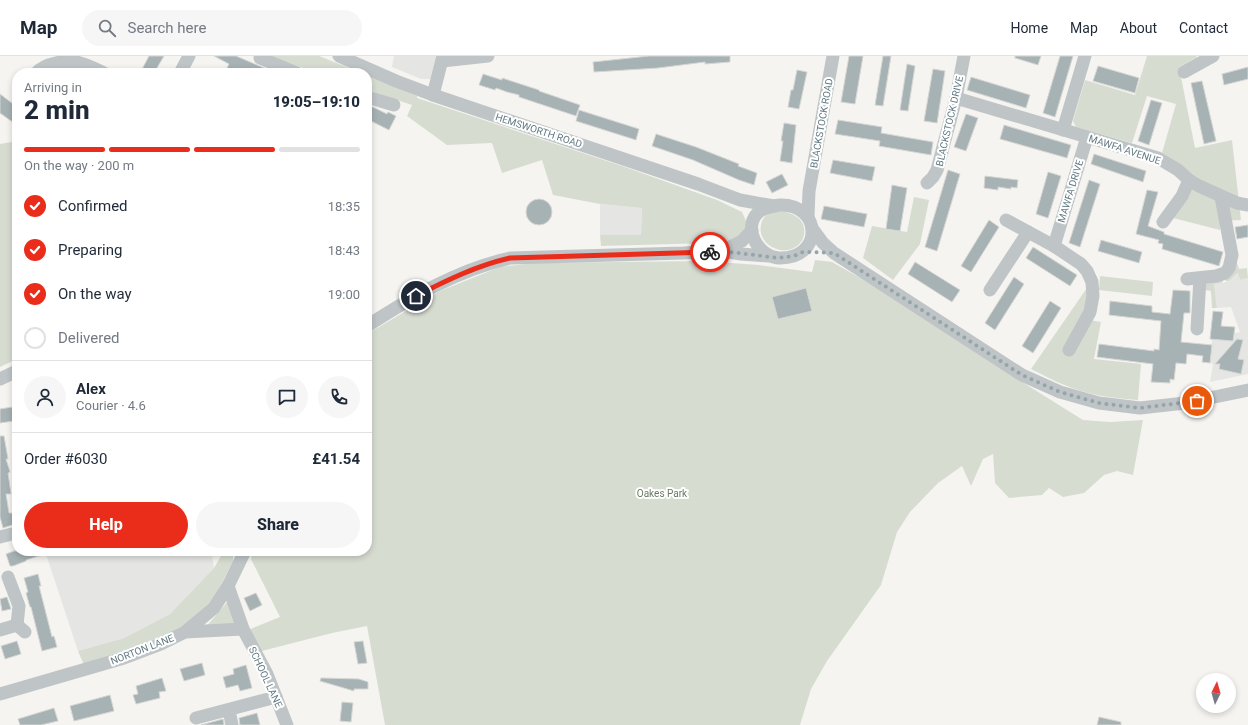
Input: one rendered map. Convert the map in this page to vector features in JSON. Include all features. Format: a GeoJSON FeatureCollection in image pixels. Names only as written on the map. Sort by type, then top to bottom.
{"type":"FeatureCollection","features":[{"type":"Feature","properties":{"kind":"street"},"geometry":{"type":"LineString","coordinates":[[183,68],[189,56]]}},
{"type":"Feature","properties":{"kind":"street"},"geometry":{"type":"LineString","coordinates":[[433,95],[442,58],[488,56]]}},
{"type":"Feature","properties":{"kind":"street","name":"BLACKSTOCK ROAD"},"geometry":{"type":"LineString","coordinates":[[810,223],[809,191],[833,56]]}},
{"type":"Feature","properties":{"kind":"street","name":"BLACKSTOCK DRIVE"},"geometry":{"type":"LineString","coordinates":[[927,183],[937,170],[956,98],[964,56]]}},
{"type":"Feature","properties":{"kind":"street"},"geometry":{"type":"LineString","coordinates":[[1063,130],[1085,56]]}},
{"type":"Feature","properties":{"kind":"street"},"geometry":{"type":"LineString","coordinates":[[1184,72],[1213,56]]}},
{"type":"Feature","properties":{"kind":"street","name":"HEMSWORTH ROAD"},"geometry":{"type":"LineString","coordinates":[[343,57],[367,68]]}},
{"type":"Feature","properties":{"kind":"street"},"geometry":{"type":"LineString","coordinates":[[260,58],[285,68]]}},
{"type":"Feature","properties":{"kind":"street"},"geometry":{"type":"LineString","coordinates":[[41,68],[68,62],[79,62],[93,68]]}},
{"type":"Feature","properties":{"kind":"street","name":"HEMSWORTH ROAD"},"geometry":{"type":"LineString","coordinates":[[372,70],[433,95],[692,182],[740,200],[774,206]]}},
{"type":"Feature","properties":{"kind":"street"},"geometry":{"type":"LineString","coordinates":[[372,98],[394,105]]}},
{"type":"Feature","properties":{"kind":"street","name":"MAWFA AVENUE"},"geometry":{"type":"LineString","coordinates":[[956,98],[1158,158],[1178,170],[1189,180],[1221,197],[1237,203],[1248,205]]}},
{"type":"Feature","properties":{"kind":"street","name":"MAWFA DRIVE"},"geometry":{"type":"LineString","coordinates":[[1054,246],[1087,137]]}},
{"type":"Feature","properties":{"kind":"street"},"geometry":{"type":"LineString","coordinates":[[1163,222],[1182,196],[1189,180]]}},
{"type":"Feature","properties":{"kind":"street"},"geometry":{"type":"LineString","coordinates":[[722,251],[742,241],[753,226],[758,212],[774,206],[788,205],[801,200],[809,191]]}},
{"type":"Feature","properties":{"kind":"street"},"geometry":{"type":"LineString","coordinates":[[1198,329],[1194,279],[1216,276],[1225,273],[1231,262],[1232,255],[1221,197]]}},
{"type":"Feature","properties":{"kind":"street"},"geometry":{"type":"LineString","coordinates":[[740,200],[748,209],[756,245],[768,256]]}},
{"type":"Feature","properties":{"kind":"street"},"geometry":{"type":"LineString","coordinates":[[788,205],[800,210],[823,242],[834,253],[1022,375],[1060,392],[1099,403],[1140,408],[1185,403],[1248,390]]}},
{"type":"Feature","properties":{"kind":"street"},"geometry":{"type":"LineString","coordinates":[[1006,220],[1054,246],[1081,264],[1087,271],[1092,282],[1094,296],[1090,312],[1069,350]]}},
{"type":"Feature","properties":{"kind":"street"},"geometry":{"type":"LineString","coordinates":[[803,252],[812,238],[810,223]]}},
{"type":"Feature","properties":{"kind":"street"},"geometry":{"type":"LineString","coordinates":[[990,290],[1028,232]]}},
{"type":"Feature","properties":{"kind":"street"},"geometry":{"type":"LineString","coordinates":[[372,323],[405,302],[440,283],[472,269],[510,258],[683,254],[722,251],[786,258],[803,252],[817,251],[834,253]]}},
{"type":"Feature","properties":{"kind":"street"},"geometry":{"type":"LineString","coordinates":[[0,379],[12,373]]}},
{"type":"Feature","properties":{"kind":"street","name":"NORTON LANE"},"geometry":{"type":"LineString","coordinates":[[0,694],[124,658],[161,644],[185,632],[214,608],[228,586],[243,556]]}},
{"type":"Feature","properties":{"kind":"street"},"geometry":{"type":"LineString","coordinates":[[0,630],[21,629],[19,606],[8,577]]}},
{"type":"Feature","properties":{"kind":"street","name":"SCHOOL LANE"},"geometry":{"type":"LineString","coordinates":[[228,586],[243,629],[267,674],[287,725]]}},
{"type":"Feature","properties":{"kind":"street"},"geometry":{"type":"LineString","coordinates":[[185,632],[243,629]]}},
{"type":"Feature","properties":{"kind":"street"},"geometry":{"type":"LineString","coordinates":[[196,718],[276,697]]}},
{"type":"Feature","properties":{"kind":"street"},"geometry":{"type":"LineString","coordinates":[[229,710],[232,725]]}},
{"type":"Feature","properties":{"kind":"shaded area"},"geometry":{"type":"Polygon","coordinates":[[[394,56],[438,56],[432,79],[421,79],[392,67],[394,56]]]}},
{"type":"Feature","properties":{"kind":"shaded area"},"geometry":{"type":"Polygon","coordinates":[[[600,204],[642,208],[641,235],[600,235],[600,204]]]}},
{"type":"Feature","properties":{"kind":"shaded area"},"geometry":{"type":"Polygon","coordinates":[[[1239,273],[1240,280],[1248,278],[1248,374],[1210,382],[1213,364],[1210,363],[1212,339],[1240,332],[1231,307],[1217,308],[1214,284],[1229,281],[1239,273]]]}},
{"type":"Feature","properties":{"kind":"shaded area"},"geometry":{"type":"Polygon","coordinates":[[[47,556],[212,556],[214,568],[170,614],[124,638],[78,651],[47,556]]]}},
{"type":"Feature","properties":{"kind":"green space"},"geometry":{"type":"Polygon","coordinates":[[[268,56],[319,56],[349,68],[303,68],[268,56]]]}},
{"type":"Feature","properties":{"kind":"green space"},"geometry":{"type":"Polygon","coordinates":[[[1147,56],[1197,57],[1179,67],[1195,148],[1232,140],[1241,220],[1220,221],[1220,230],[1173,218],[1193,177],[1162,153],[1176,104],[1147,96],[1132,143],[1076,127],[1073,121],[1085,80],[1135,95],[1147,56]]]}},
{"type":"Feature","properties":{"kind":"green space"},"geometry":{"type":"Polygon","coordinates":[[[372,77],[417,96],[417,98],[625,167],[717,200],[742,212],[746,221],[745,233],[733,241],[711,243],[601,246],[600,235],[641,235],[642,208],[600,204],[553,195],[542,160],[502,173],[492,143],[447,145],[407,116],[412,105],[372,92],[372,77]]]}},
{"type":"Feature","properties":{"kind":"green space"},"geometry":{"type":"Polygon","coordinates":[[[12,142],[12,361],[0,367],[0,144],[12,142]]]}},
{"type":"Feature","properties":{"kind":"green space"},"geometry":{"type":"Polygon","coordinates":[[[914,197],[929,200],[920,244],[893,280],[863,258],[872,226],[907,232],[914,197]]]}},
{"type":"Feature","properties":{"kind":"green space"},"geometry":{"type":"Polygon","coordinates":[[[779,211],[798,217],[803,225],[804,235],[801,242],[791,249],[785,250],[772,247],[763,238],[761,232],[763,219],[769,214],[779,211]]]}},
{"type":"Feature","properties":{"kind":"green space","name":"Oakes Park"},"geometry":{"type":"Polygon","coordinates":[[[815,260],[832,262],[885,292],[1022,382],[1083,420],[1110,422],[1143,420],[1133,475],[1117,471],[1104,475],[1084,493],[1063,497],[1049,488],[1042,495],[1009,498],[995,483],[993,454],[983,459],[971,486],[962,466],[938,483],[910,512],[897,532],[881,585],[827,661],[811,689],[800,725],[385,725],[367,626],[332,633],[258,652],[248,630],[280,617],[251,559],[252,556],[372,556],[372,331],[440,291],[500,267],[535,263],[703,261],[759,265],[812,272],[815,260]]]}},
{"type":"Feature","properties":{"kind":"green space"},"geometry":{"type":"Polygon","coordinates":[[[1236,260],[1239,269],[1247,268],[1248,278],[1240,280],[1238,273],[1229,281],[1226,281],[1224,278],[1236,260]]]}},
{"type":"Feature","properties":{"kind":"green space"},"geometry":{"type":"Polygon","coordinates":[[[1100,276],[1153,282],[1152,296],[1099,290],[1100,276]]]}},
{"type":"Feature","properties":{"kind":"green space"},"geometry":{"type":"Polygon","coordinates":[[[1223,280],[1222,283],[1214,284],[1217,308],[1212,308],[1211,291],[1205,290],[1206,283],[1223,280]]]}},
{"type":"Feature","properties":{"kind":"green space"},"geometry":{"type":"Polygon","coordinates":[[[1089,285],[1084,319],[1101,322],[1094,359],[1141,364],[1138,400],[1109,397],[1080,391],[1031,369],[1089,285]]]}},
{"type":"Feature","properties":{"kind":"green space"},"geometry":{"type":"Polygon","coordinates":[[[221,556],[233,556],[233,561],[212,602],[197,617],[157,641],[84,665],[78,651],[124,638],[170,614],[214,568],[221,556]]]}},
{"type":"Feature","properties":{"kind":"green space"},"geometry":{"type":"Polygon","coordinates":[[[228,601],[238,625],[206,627],[228,601]]]}},
{"type":"Feature","properties":{"kind":"building"},"geometry":{"type":"Polygon","coordinates":[[[149,56],[164,56],[157,68],[143,68],[149,56]]]}},
{"type":"Feature","properties":{"kind":"building"},"geometry":{"type":"Polygon","coordinates":[[[214,56],[236,56],[264,68],[227,68],[229,64],[214,56]]]}},
{"type":"Feature","properties":{"kind":"building"},"geometry":{"type":"Polygon","coordinates":[[[649,56],[730,56],[730,62],[705,64],[705,62],[658,68],[594,72],[593,62],[649,56]]]}},
{"type":"Feature","properties":{"kind":"building"},"geometry":{"type":"Polygon","coordinates":[[[849,56],[863,56],[855,104],[841,102],[849,56]]]}},
{"type":"Feature","properties":{"kind":"building"},"geometry":{"type":"Polygon","coordinates":[[[883,56],[891,56],[883,106],[875,105],[883,56]]]}},
{"type":"Feature","properties":{"kind":"building"},"geometry":{"type":"Polygon","coordinates":[[[1015,56],[1041,56],[1038,65],[1015,58],[1015,56]]]}},
{"type":"Feature","properties":{"kind":"building"},"geometry":{"type":"Polygon","coordinates":[[[1060,56],[1073,56],[1055,117],[1043,113],[1060,56]]]}},
{"type":"Feature","properties":{"kind":"building"},"geometry":{"type":"Polygon","coordinates":[[[907,64],[915,66],[908,111],[900,110],[907,64]]]}},
{"type":"Feature","properties":{"kind":"building"},"geometry":{"type":"Polygon","coordinates":[[[1098,66],[1139,78],[1135,93],[1093,81],[1098,66]]]}},
{"type":"Feature","properties":{"kind":"building"},"geometry":{"type":"Polygon","coordinates":[[[1248,67],[1248,79],[1224,85],[1222,74],[1248,67]]]}},
{"type":"Feature","properties":{"kind":"building"},"geometry":{"type":"Polygon","coordinates":[[[933,69],[945,71],[937,123],[924,121],[933,69]]]}},
{"type":"Feature","properties":{"kind":"building"},"geometry":{"type":"Polygon","coordinates":[[[797,70],[807,72],[799,109],[788,107],[797,70]]]}},
{"type":"Feature","properties":{"kind":"building"},"geometry":{"type":"Polygon","coordinates":[[[483,74],[502,80],[502,78],[580,105],[576,116],[519,97],[519,95],[496,88],[495,90],[479,85],[483,74]]]}},
{"type":"Feature","properties":{"kind":"building"},"geometry":{"type":"Polygon","coordinates":[[[971,77],[1030,95],[1026,108],[967,90],[971,77]]]}},
{"type":"Feature","properties":{"kind":"building"},"geometry":{"type":"Polygon","coordinates":[[[1202,81],[1216,141],[1204,144],[1191,83],[1202,81]]]}},
{"type":"Feature","properties":{"kind":"building"},"geometry":{"type":"Polygon","coordinates":[[[0,94],[12,103],[12,121],[0,113],[0,94]]]}},
{"type":"Feature","properties":{"kind":"building"},"geometry":{"type":"Polygon","coordinates":[[[1151,100],[1162,103],[1149,145],[1138,141],[1151,100]]]}},
{"type":"Feature","properties":{"kind":"building"},"geometry":{"type":"Polygon","coordinates":[[[372,107],[387,114],[388,112],[396,116],[389,130],[372,122],[372,107]]]}},
{"type":"Feature","properties":{"kind":"building"},"geometry":{"type":"Polygon","coordinates":[[[579,110],[639,129],[636,140],[576,121],[579,110]]]}},
{"type":"Feature","properties":{"kind":"building"},"geometry":{"type":"Polygon","coordinates":[[[966,114],[978,118],[966,151],[954,147],[966,114]]]}},
{"type":"Feature","properties":{"kind":"building"},"geometry":{"type":"Polygon","coordinates":[[[838,120],[882,127],[881,133],[933,142],[931,155],[879,146],[880,141],[835,134],[838,120]]]}},
{"type":"Feature","properties":{"kind":"building"},"geometry":{"type":"Polygon","coordinates":[[[784,123],[796,125],[792,163],[780,161],[784,123]]]}},
{"type":"Feature","properties":{"kind":"building"},"geometry":{"type":"Polygon","coordinates":[[[1004,125],[1071,145],[1067,158],[1000,139],[1004,125]]]}},
{"type":"Feature","properties":{"kind":"building"},"geometry":{"type":"Polygon","coordinates":[[[656,134],[696,147],[739,164],[738,166],[757,173],[754,185],[693,160],[652,146],[656,134]]]}},
{"type":"Feature","properties":{"kind":"building"},"geometry":{"type":"Polygon","coordinates":[[[1094,154],[1146,171],[1143,182],[1091,164],[1094,154]]]}},
{"type":"Feature","properties":{"kind":"building"},"geometry":{"type":"Polygon","coordinates":[[[833,160],[875,167],[872,181],[830,173],[833,160]]]}},
{"type":"Feature","properties":{"kind":"building"},"geometry":{"type":"Polygon","coordinates":[[[948,170],[960,174],[937,251],[925,247],[948,170]]]}},
{"type":"Feature","properties":{"kind":"building"},"geometry":{"type":"Polygon","coordinates":[[[1048,172],[1061,176],[1048,218],[1036,214],[1048,172]]]}},
{"type":"Feature","properties":{"kind":"building"},"geometry":{"type":"Polygon","coordinates":[[[782,174],[788,185],[772,193],[766,182],[782,174]]]}},
{"type":"Feature","properties":{"kind":"building"},"geometry":{"type":"Polygon","coordinates":[[[985,176],[1018,180],[1017,188],[1011,187],[1011,189],[998,187],[998,190],[984,188],[985,176]]]}},
{"type":"Feature","properties":{"kind":"building"},"geometry":{"type":"Polygon","coordinates":[[[1089,180],[1100,184],[1080,247],[1069,243],[1089,180]]]}},
{"type":"Feature","properties":{"kind":"building"},"geometry":{"type":"Polygon","coordinates":[[[892,185],[907,188],[900,231],[886,229],[892,185]]]}},
{"type":"Feature","properties":{"kind":"building"},"geometry":{"type":"Polygon","coordinates":[[[1147,190],[1158,192],[1148,226],[1164,232],[1164,234],[1223,252],[1219,266],[1162,249],[1163,244],[1158,243],[1159,240],[1136,234],[1147,190]]]}},
{"type":"Feature","properties":{"kind":"building"},"geometry":{"type":"Polygon","coordinates":[[[539,199],[548,203],[552,212],[548,221],[539,225],[530,221],[526,212],[530,203],[539,199]]]}},
{"type":"Feature","properties":{"kind":"building"},"geometry":{"type":"Polygon","coordinates":[[[824,206],[867,214],[864,227],[821,219],[824,206]]]}},
{"type":"Feature","properties":{"kind":"building"},"geometry":{"type":"Polygon","coordinates":[[[989,220],[999,227],[971,272],[961,266],[989,220]]]}},
{"type":"Feature","properties":{"kind":"building"},"geometry":{"type":"Polygon","coordinates":[[[1248,225],[1248,237],[1237,239],[1235,227],[1248,225]]]}},
{"type":"Feature","properties":{"kind":"building"},"geometry":{"type":"Polygon","coordinates":[[[1101,240],[1142,252],[1139,263],[1098,251],[1101,240]]]}},
{"type":"Feature","properties":{"kind":"building"},"geometry":{"type":"Polygon","coordinates":[[[1033,247],[1077,275],[1070,286],[1026,258],[1033,247]]]}},
{"type":"Feature","properties":{"kind":"building"},"geometry":{"type":"Polygon","coordinates":[[[915,262],[960,290],[952,302],[908,274],[915,262]]]}},
{"type":"Feature","properties":{"kind":"building"},"geometry":{"type":"Polygon","coordinates":[[[1014,277],[1024,284],[995,330],[985,323],[1014,277]]]}},
{"type":"Feature","properties":{"kind":"building"},"geometry":{"type":"Polygon","coordinates":[[[806,288],[812,311],[778,319],[772,297],[806,288]]]}},
{"type":"Feature","properties":{"kind":"building"},"geometry":{"type":"Polygon","coordinates":[[[1173,290],[1190,291],[1190,313],[1184,313],[1181,342],[1212,345],[1210,363],[1202,362],[1203,356],[1187,354],[1186,364],[1176,363],[1174,380],[1170,379],[1170,383],[1151,382],[1153,364],[1097,357],[1099,344],[1154,351],[1154,349],[1159,350],[1161,321],[1109,315],[1110,301],[1152,306],[1152,312],[1170,314],[1173,290]]]}},
{"type":"Feature","properties":{"kind":"building"},"geometry":{"type":"Polygon","coordinates":[[[1050,301],[1061,308],[1033,353],[1022,346],[1050,301]]]}},
{"type":"Feature","properties":{"kind":"building"},"geometry":{"type":"Polygon","coordinates":[[[1213,311],[1223,312],[1221,326],[1235,327],[1233,341],[1210,339],[1213,311]]]}},
{"type":"Feature","properties":{"kind":"building"},"geometry":{"type":"Polygon","coordinates":[[[1237,339],[1243,340],[1238,359],[1244,360],[1241,374],[1219,369],[1220,364],[1215,364],[1237,339]]]}},
{"type":"Feature","properties":{"kind":"building"},"geometry":{"type":"Polygon","coordinates":[[[12,407],[12,421],[0,423],[0,409],[12,407]]]}},
{"type":"Feature","properties":{"kind":"building"},"geometry":{"type":"Polygon","coordinates":[[[0,436],[4,436],[8,459],[6,459],[10,472],[8,473],[11,494],[6,494],[9,513],[12,513],[12,525],[3,528],[0,517],[0,436]]]}},
{"type":"Feature","properties":{"kind":"building"},"geometry":{"type":"Polygon","coordinates":[[[12,552],[12,556],[39,556],[10,566],[6,554],[12,552]]]}},
{"type":"Feature","properties":{"kind":"building"},"geometry":{"type":"Polygon","coordinates":[[[38,574],[41,586],[39,586],[52,637],[54,636],[57,647],[42,651],[26,593],[28,592],[24,578],[38,574]]]}},
{"type":"Feature","properties":{"kind":"building"},"geometry":{"type":"Polygon","coordinates":[[[256,593],[262,605],[250,611],[244,598],[256,593]]]}},
{"type":"Feature","properties":{"kind":"building"},"geometry":{"type":"Polygon","coordinates":[[[7,597],[11,609],[2,611],[0,599],[7,597]]]}},
{"type":"Feature","properties":{"kind":"building"},"geometry":{"type":"Polygon","coordinates":[[[17,641],[21,654],[5,659],[1,646],[17,641]]]}},
{"type":"Feature","properties":{"kind":"building"},"geometry":{"type":"Polygon","coordinates":[[[363,641],[367,663],[358,664],[354,642],[363,641]]]}},
{"type":"Feature","properties":{"kind":"building"},"geometry":{"type":"Polygon","coordinates":[[[202,663],[205,675],[184,681],[180,669],[202,663]]]}},
{"type":"Feature","properties":{"kind":"building"},"geometry":{"type":"Polygon","coordinates":[[[246,665],[252,688],[240,691],[238,685],[226,688],[223,677],[234,674],[233,669],[246,665]]]}},
{"type":"Feature","properties":{"kind":"building"},"geometry":{"type":"Polygon","coordinates":[[[162,678],[166,691],[159,692],[160,698],[136,704],[133,695],[138,694],[136,686],[162,678]]]}},
{"type":"Feature","properties":{"kind":"building"},"geometry":{"type":"Polygon","coordinates":[[[321,678],[359,679],[368,682],[368,689],[354,689],[354,691],[320,681],[321,678]]]}},
{"type":"Feature","properties":{"kind":"building"},"geometry":{"type":"Polygon","coordinates":[[[110,695],[114,711],[74,721],[70,706],[110,695]]]}},
{"type":"Feature","properties":{"kind":"building"},"geometry":{"type":"Polygon","coordinates":[[[342,702],[353,703],[351,722],[340,721],[342,702]]]}},
{"type":"Feature","properties":{"kind":"building"},"geometry":{"type":"Polygon","coordinates":[[[54,708],[58,721],[41,725],[20,725],[18,719],[54,708]]]}},
{"type":"Feature","properties":{"kind":"building"},"geometry":{"type":"Polygon","coordinates":[[[257,713],[260,725],[240,725],[239,718],[257,713]]]}},
{"type":"Feature","properties":{"kind":"building"},"geometry":{"type":"Polygon","coordinates":[[[1099,717],[1121,722],[1121,725],[1097,725],[1099,717]]]}},
{"type":"Feature","properties":{"kind":"building"},"geometry":{"type":"Polygon","coordinates":[[[223,719],[224,725],[201,725],[223,719]]]}},
{"type":"Feature","properties":{"kind":"way so far"},"geometry":{"type":"LineString","coordinates":[[710,252],[722,251],[778,258],[786,258],[803,252],[817,251],[834,253],[1022,375],[1060,392],[1099,403],[1140,408],[1197,401]]}},
{"type":"Feature","properties":{"kind":"route"},"geometry":{"type":"LineString","coordinates":[[416,296],[440,283],[472,269],[510,258],[536,256],[655,253],[683,254],[710,252]]}}]}
